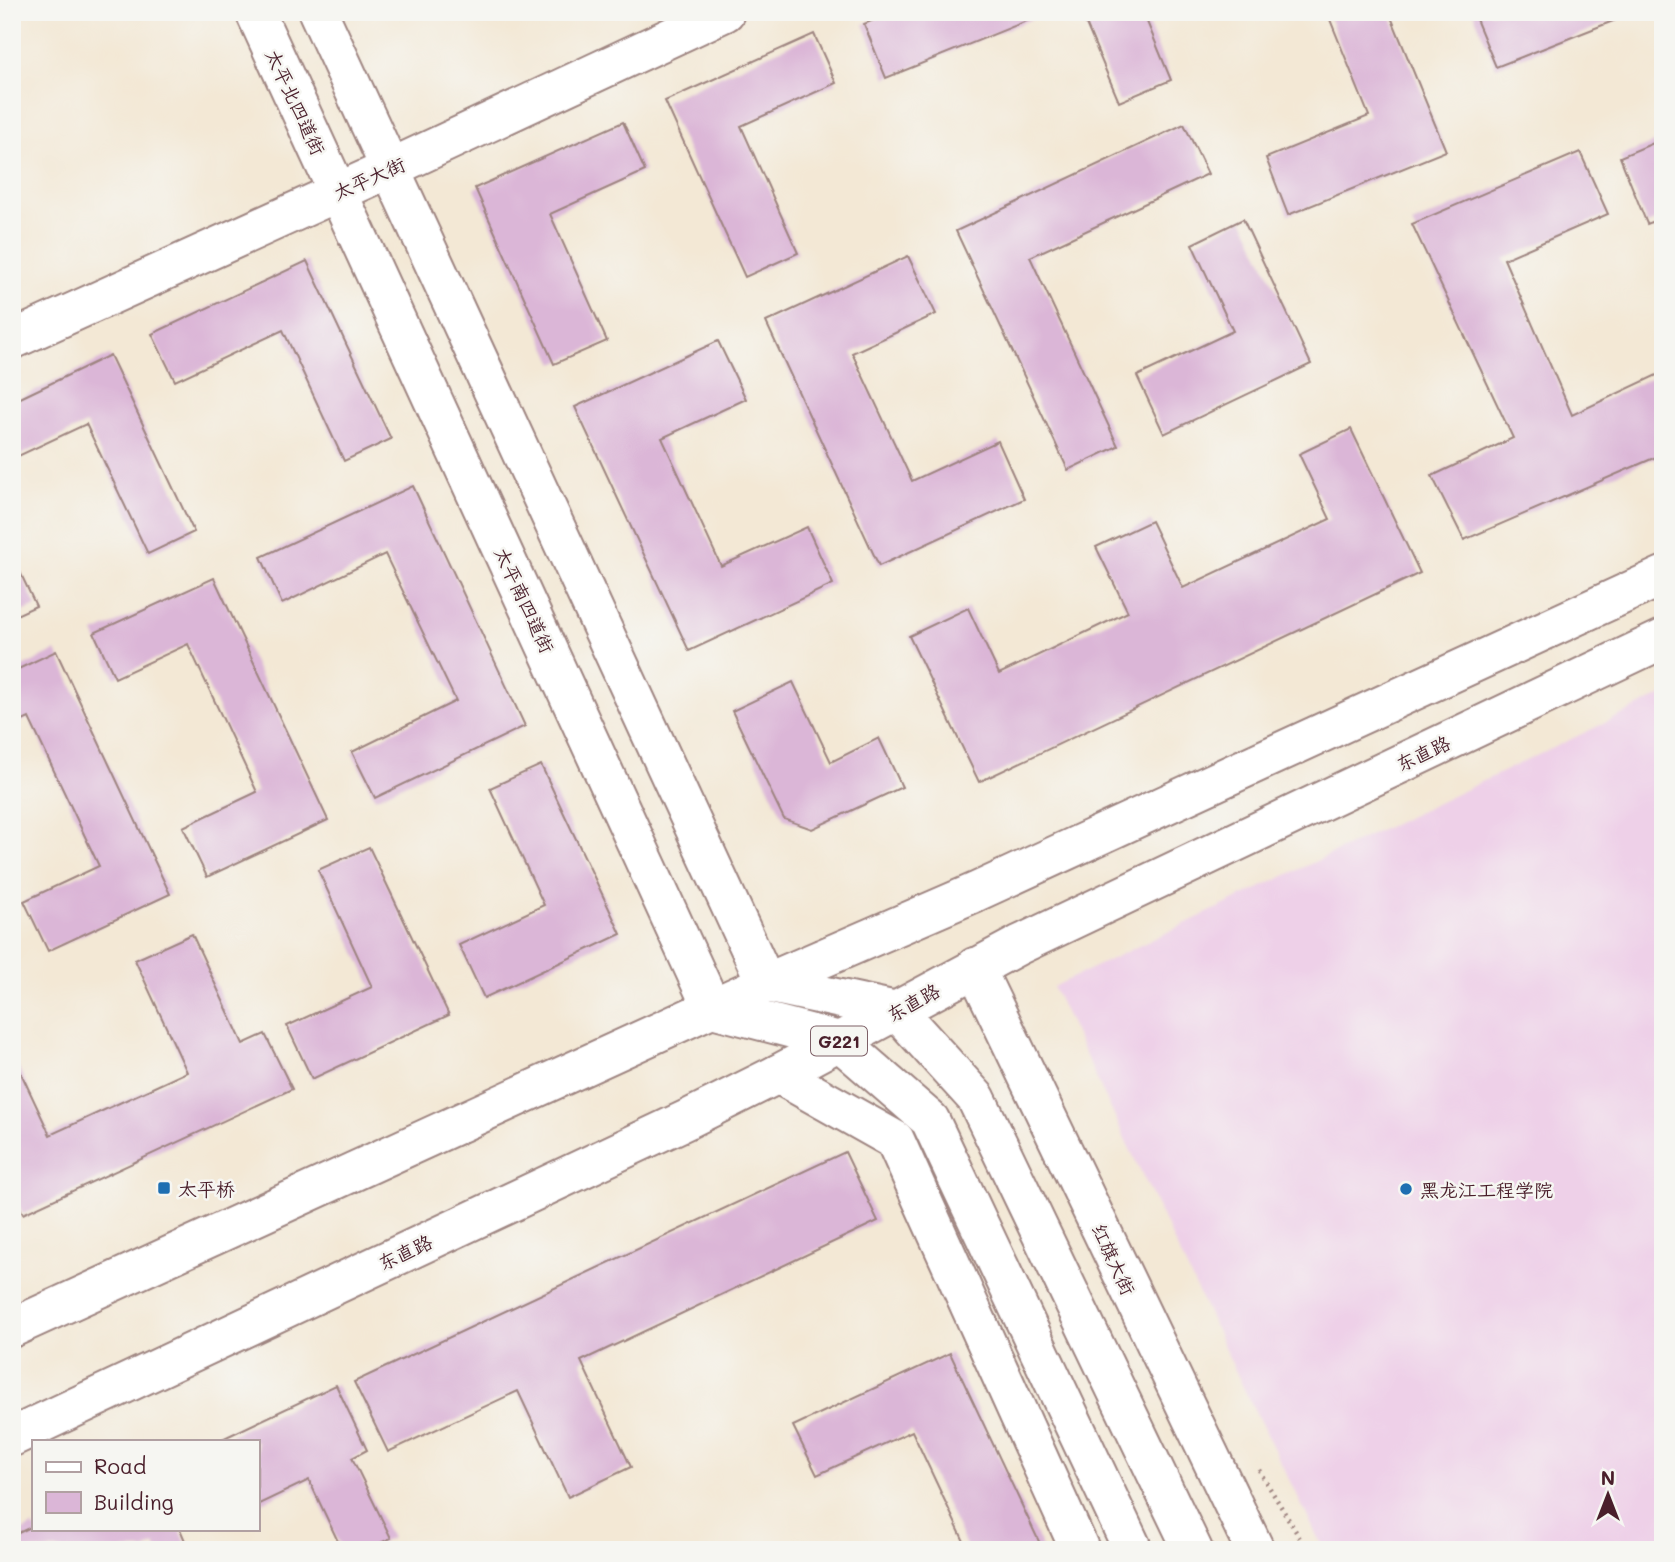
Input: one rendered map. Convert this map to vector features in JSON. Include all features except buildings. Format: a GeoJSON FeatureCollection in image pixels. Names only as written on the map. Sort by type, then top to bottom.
{"type":"FeatureCollection","features":[{"type":"Feature","properties":{"kind":"main road","name":"太平北四道街"},"geometry":{"type":"LineString","coordinates":[[255,12],[337,192]]}},
{"type":"Feature","properties":{"kind":"main road"},"geometry":{"type":"LineString","coordinates":[[318,12],[766,983]]}},
{"type":"Feature","properties":{"kind":"main road","name":"太平大街"},"geometry":{"type":"LineString","coordinates":[[12,340],[391,168],[725,12]]}},
{"type":"Feature","properties":{"kind":"main road","name":"太平南四道街"},"geometry":{"type":"LineString","coordinates":[[337,192],[712,1008]]}},
{"type":"Feature","properties":{"kind":"main road"},"geometry":{"type":"LineString","coordinates":[[12,1328],[766,983],[988,887],[1663,576]]}},
{"type":"Feature","properties":{"kind":"main road","name":"东直路"},"geometry":{"type":"LineString","coordinates":[[12,1437],[688,1119],[897,1011],[975,967],[1663,639]]}},
{"type":"Feature","properties":{"kind":"main road","name":"红旗大街"},"geometry":{"type":"LineString","coordinates":[[975,967],[1255,1550]]}},
{"type":"Feature","properties":{"kind":"main road"},"geometry":{"type":"LineString","coordinates":[[766,983],[897,1011],[976,1098],[1194,1550]]}},
{"type":"Feature","properties":{"kind":"main road"},"geometry":{"type":"LineString","coordinates":[[712,1008],[839,1041],[930,1120],[1133,1550]]}},
{"type":"Feature","properties":{"kind":"main road"},"geometry":{"type":"LineString","coordinates":[[778,1074],[895,1140],[1080,1550]]}},
{"type":"Feature","properties":{"kind":"path"},"geometry":{"type":"LineString","coordinates":[[1259,1470],[1307,1550]]}},
{"type":"Feature","properties":{"kind":"shaded area","name":"黑龙江工程学院"},"geometry":{"type":"Polygon","coordinates":[[[1663,695],[1663,1550],[1324,1550],[1245,1391],[1053,987],[1663,695]]]}},
{"type":"Feature","properties":{"kind":"place","name":"太平桥"},"geometry":{"type":"Point","coordinates":[164,1188]}},
{"type":"Feature","properties":{"kind":"place","name":"黑龙江工程学院"},"geometry":{"type":"Point","coordinates":[1406,1189]}}]}
